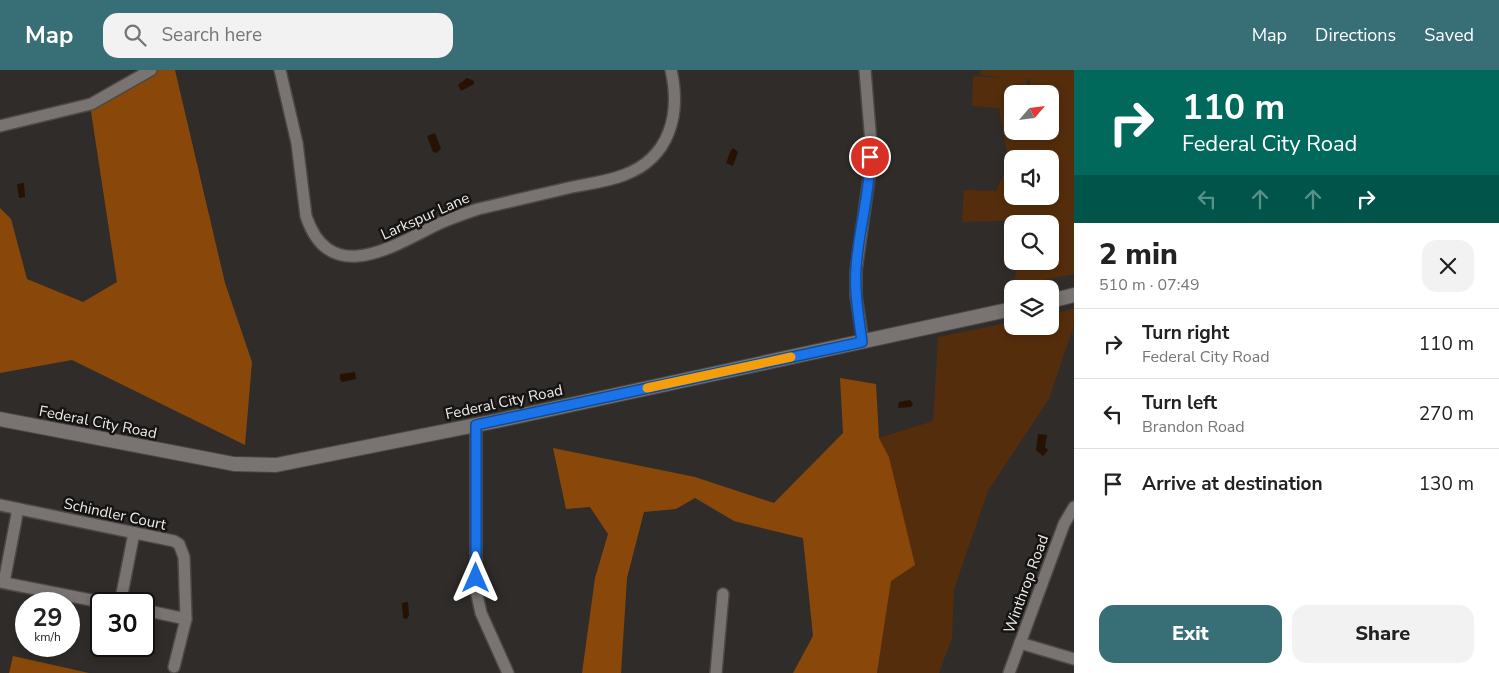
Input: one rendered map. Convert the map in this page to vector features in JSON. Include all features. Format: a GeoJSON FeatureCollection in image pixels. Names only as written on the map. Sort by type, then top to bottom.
{"type":"FeatureCollection","features":[{"type":"Feature","properties":{"kind":"street"},"geometry":{"type":"LineString","coordinates":[[0,126],[74,110],[91,104],[151,70]]}},
{"type":"Feature","properties":{"kind":"street","name":"Larkspur Lane"},"geometry":{"type":"LineString","coordinates":[[280,70],[297,142],[306,216],[310,227],[324,246],[342,255],[353,257],[374,255],[456,216],[478,209],[612,179],[637,168],[657,151],[671,128],[676,100],[671,70]]}},
{"type":"Feature","properties":{"kind":"street"},"geometry":{"type":"LineString","coordinates":[[862,342],[856,296],[856,271],[870,171],[865,70]]}},
{"type":"Feature","properties":{"kind":"street"},"geometry":{"type":"LineString","coordinates":[[1059,298],[1074,295]]}},
{"type":"Feature","properties":{"kind":"street","name":"Federal City Road"},"geometry":{"type":"LineString","coordinates":[[0,419],[137,447],[234,464],[257,466],[294,463],[1004,311]]}},
{"type":"Feature","properties":{"kind":"street"},"geometry":{"type":"LineString","coordinates":[[476,425],[476,590],[481,613],[508,673]]}},
{"type":"Feature","properties":{"kind":"street","name":"Schindler Court"},"geometry":{"type":"LineString","coordinates":[[0,505],[174,541],[179,544],[184,557],[186,619],[174,667]]}},
{"type":"Feature","properties":{"kind":"street","name":"Winthrop Road"},"geometry":{"type":"LineString","coordinates":[[1009,673],[1064,524],[1074,507]]}},
{"type":"Feature","properties":{"kind":"street"},"geometry":{"type":"LineString","coordinates":[[18,509],[2,582],[90,600]]}},
{"type":"Feature","properties":{"kind":"street"},"geometry":{"type":"LineString","coordinates":[[122,592],[134,533]]}},
{"type":"Feature","properties":{"kind":"street"},"geometry":{"type":"LineString","coordinates":[[716,673],[723,594]]}},
{"type":"Feature","properties":{"kind":"street"},"geometry":{"type":"LineString","coordinates":[[155,612],[186,619]]}},
{"type":"Feature","properties":{"kind":"street"},"geometry":{"type":"LineString","coordinates":[[1020,643],[1074,659]]}},
{"type":"Feature","properties":{"kind":"shaded area"},"geometry":{"type":"Polygon","coordinates":[[[158,70],[175,70],[225,283],[252,362],[245,445],[72,360],[0,373],[0,208],[11,219],[27,279],[83,302],[117,282],[90,105],[158,70]]]}},
{"type":"Feature","properties":{"kind":"shaded area"},"geometry":{"type":"Polygon","coordinates":[[[981,70],[1074,70],[1074,274],[1044,280],[1015,280],[1016,270],[1059,270],[1059,215],[1004,215],[1004,221],[962,222],[964,190],[996,191],[1004,174],[1004,205],[1059,205],[1059,150],[1006,150],[1005,140],[1059,140],[1059,85],[1030,85],[1030,80],[1027,79],[1027,85],[1004,85],[1004,136],[999,108],[972,106],[973,76],[1006,78],[980,75],[981,70]]]}},
{"type":"Feature","properties":{"kind":"shaded area"},"geometry":{"type":"Polygon","coordinates":[[[467,78],[474,81],[474,84],[461,91],[458,85],[467,78]]]}},
{"type":"Feature","properties":{"kind":"shaded area"},"geometry":{"type":"Polygon","coordinates":[[[435,133],[441,149],[436,153],[433,152],[427,136],[435,133]]]}},
{"type":"Feature","properties":{"kind":"shaded area"},"geometry":{"type":"Polygon","coordinates":[[[733,148],[738,152],[733,166],[726,163],[733,148]]]}},
{"type":"Feature","properties":{"kind":"shaded area"},"geometry":{"type":"Polygon","coordinates":[[[24,183],[25,197],[19,198],[17,184],[24,183]]]}},
{"type":"Feature","properties":{"kind":"shaded area"},"geometry":{"type":"Polygon","coordinates":[[[1074,309],[1074,325],[1049,399],[988,491],[954,589],[952,638],[939,673],[877,673],[891,581],[889,457],[879,438],[933,421],[938,337],[1004,324],[1004,335],[1059,335],[1059,312],[1074,309]]]}},
{"type":"Feature","properties":{"kind":"shaded area"},"geometry":{"type":"Polygon","coordinates":[[[355,372],[356,379],[342,382],[340,380],[340,374],[355,372]]]}},
{"type":"Feature","properties":{"kind":"shaded area"},"geometry":{"type":"Polygon","coordinates":[[[840,378],[876,384],[879,438],[889,457],[915,565],[891,581],[877,673],[793,673],[813,636],[803,538],[734,521],[695,498],[676,509],[644,512],[627,578],[621,673],[582,673],[595,578],[608,534],[590,507],[566,509],[553,448],[695,477],[774,503],[843,433],[840,378]]]}},
{"type":"Feature","properties":{"kind":"shaded area"},"geometry":{"type":"Polygon","coordinates":[[[910,400],[913,404],[911,407],[898,408],[899,402],[910,400]]]}},
{"type":"Feature","properties":{"kind":"shaded area"},"geometry":{"type":"Polygon","coordinates":[[[1038,434],[1047,435],[1045,447],[1048,450],[1043,456],[1036,450],[1038,434]]]}},
{"type":"Feature","properties":{"kind":"shaded area"},"geometry":{"type":"Polygon","coordinates":[[[408,602],[409,615],[407,619],[403,618],[402,603],[408,602]]]}},
{"type":"Feature","properties":{"kind":"shaded area"},"geometry":{"type":"Polygon","coordinates":[[[13,656],[89,673],[9,673],[13,656]]]}},
{"type":"Feature","properties":{"kind":"slow traffic"},"geometry":{"type":"LineString","coordinates":[[647,388],[791,357]]}},
{"type":"Feature","properties":{"kind":"route"},"geometry":{"type":"LineString","coordinates":[[476,578],[476,425],[862,342],[856,296],[856,271],[858,246],[867,199],[870,157]]}}]}
